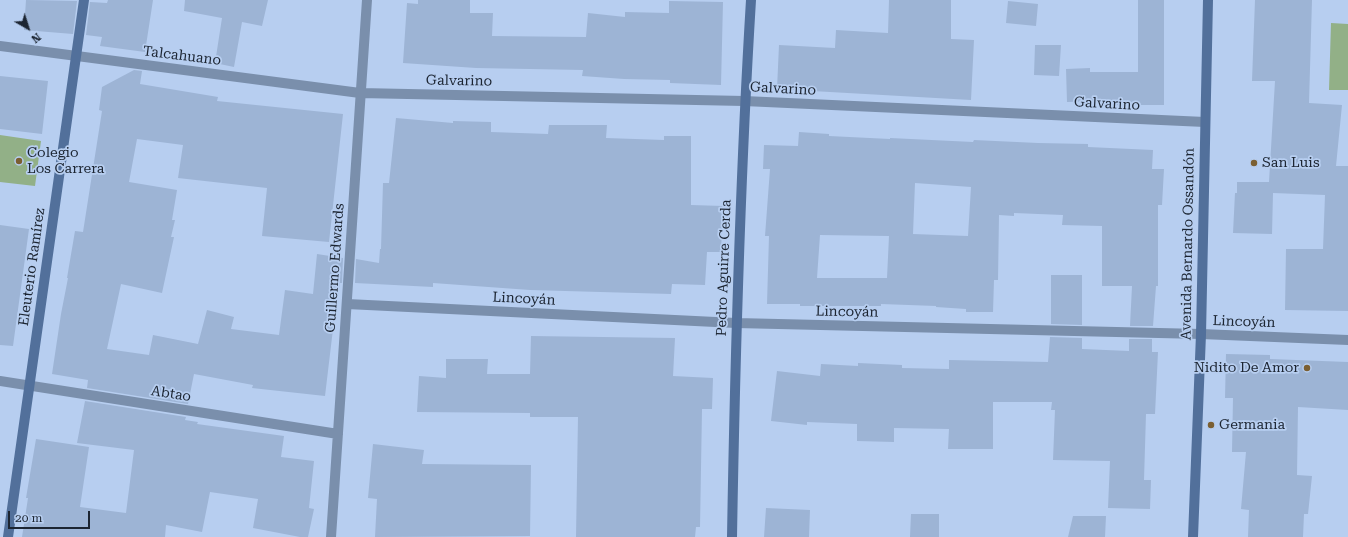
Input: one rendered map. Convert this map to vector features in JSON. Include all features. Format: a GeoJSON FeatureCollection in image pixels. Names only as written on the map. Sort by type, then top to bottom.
{"type":"FeatureCollection","features":[{"type":"Feature","properties":{"kind":"street","name":"Eleuterio Ramírez"},"geometry":{"type":"LineString","coordinates":[[8,537],[84,0]]}},
{"type":"Feature","properties":{"kind":"street","name":"Guillermo Edwards"},"geometry":{"type":"LineString","coordinates":[[331,537],[367,0]]}},
{"type":"Feature","properties":{"kind":"street","name":"Pedro Aguirre Cerda"},"geometry":{"type":"LineString","coordinates":[[732,537],[736,323],[744,101],[751,0]]}},
{"type":"Feature","properties":{"kind":"street","name":"Avenida Bernardo Ossandón"},"geometry":{"type":"LineString","coordinates":[[1193,537],[1201,334],[1208,0]]}},
{"type":"Feature","properties":{"kind":"street","name":"Talcahuano"},"geometry":{"type":"LineString","coordinates":[[0,46],[360,93]]}},
{"type":"Feature","properties":{"kind":"street","name":"Galvarino"},"geometry":{"type":"LineString","coordinates":[[360,93],[744,101],[1205,122]]}},
{"type":"Feature","properties":{"kind":"street","name":"Lincoyán"},"geometry":{"type":"LineString","coordinates":[[346,304],[736,323],[1201,334],[1348,340]]}},
{"type":"Feature","properties":{"kind":"street","name":"Abtao"},"geometry":{"type":"LineString","coordinates":[[0,381],[338,434]]}},
{"type":"Feature","properties":{"kind":"green space"},"geometry":{"type":"Polygon","coordinates":[[[1331,23],[1348,24],[1348,90],[1329,90],[1331,23]]]}},
{"type":"Feature","properties":{"kind":"green space","name":"Colegio Los Carrera"},"geometry":{"type":"Polygon","coordinates":[[[0,135],[41,141],[35,186],[0,182],[0,135]]]}},
{"type":"Feature","properties":{"kind":"building"},"geometry":{"type":"Polygon","coordinates":[[[26,0],[77,1],[73,34],[24,30],[26,0]]]}},
{"type":"Feature","properties":{"kind":"building"},"geometry":{"type":"Polygon","coordinates":[[[108,0],[153,0],[145,52],[100,46],[102,37],[86,35],[90,2],[107,3],[108,0]]]}},
{"type":"Feature","properties":{"kind":"building"},"geometry":{"type":"Polygon","coordinates":[[[185,0],[268,0],[262,26],[242,22],[234,67],[215,63],[222,18],[184,11],[185,0]]]}},
{"type":"Feature","properties":{"kind":"building"},"geometry":{"type":"Polygon","coordinates":[[[418,0],[470,0],[470,13],[493,13],[492,36],[586,37],[588,13],[625,17],[625,12],[669,13],[669,1],[723,2],[721,85],[670,83],[670,80],[582,76],[583,70],[476,68],[403,63],[407,3],[418,4],[418,0]]]}},
{"type":"Feature","properties":{"kind":"building"},"geometry":{"type":"Polygon","coordinates":[[[889,0],[951,0],[951,39],[974,40],[971,100],[777,89],[779,45],[835,48],[836,30],[888,33],[889,0]]]}},
{"type":"Feature","properties":{"kind":"building"},"geometry":{"type":"Polygon","coordinates":[[[1138,0],[1164,0],[1164,105],[1102,105],[1102,101],[1067,102],[1066,69],[1090,68],[1090,72],[1138,72],[1138,0]]]}},
{"type":"Feature","properties":{"kind":"building"},"geometry":{"type":"Polygon","coordinates":[[[1255,0],[1312,0],[1309,103],[1342,105],[1336,166],[1348,166],[1348,311],[1285,310],[1286,249],[1323,249],[1325,195],[1273,193],[1272,234],[1233,233],[1237,182],[1269,182],[1275,81],[1252,81],[1255,0]]]}},
{"type":"Feature","properties":{"kind":"building"},"geometry":{"type":"Polygon","coordinates":[[[1008,1],[1038,4],[1036,26],[1006,23],[1008,1]]]}},
{"type":"Feature","properties":{"kind":"building"},"geometry":{"type":"Polygon","coordinates":[[[1035,45],[1061,45],[1059,76],[1034,75],[1035,45]]]}},
{"type":"Feature","properties":{"kind":"building"},"geometry":{"type":"Polygon","coordinates":[[[134,70],[142,71],[140,84],[218,97],[217,101],[343,114],[329,242],[262,236],[267,188],[178,178],[183,145],[137,139],[129,182],[177,190],[172,220],[175,220],[171,237],[174,237],[162,293],[121,284],[107,349],[149,355],[153,335],[198,344],[207,310],[234,317],[231,329],[279,335],[285,290],[313,294],[317,254],[343,258],[342,283],[340,283],[333,329],[325,396],[252,388],[253,385],[194,374],[188,404],[87,388],[88,380],[52,374],[75,231],[83,232],[102,111],[99,110],[102,87],[134,70]]]}},
{"type":"Feature","properties":{"kind":"building"},"geometry":{"type":"Polygon","coordinates":[[[0,76],[48,81],[42,134],[0,129],[0,76]]]}},
{"type":"Feature","properties":{"kind":"building"},"geometry":{"type":"Polygon","coordinates":[[[396,118],[453,123],[453,121],[491,122],[491,132],[548,134],[549,125],[607,125],[606,138],[664,140],[664,136],[691,136],[691,205],[723,206],[721,252],[707,252],[705,285],[672,284],[671,294],[530,290],[433,283],[433,287],[355,283],[356,259],[379,263],[381,249],[383,183],[389,183],[396,118]]]}},
{"type":"Feature","properties":{"kind":"building"},"geometry":{"type":"Polygon","coordinates":[[[799,132],[829,134],[829,136],[890,139],[1088,144],[1088,147],[1153,150],[1152,169],[1164,169],[1162,205],[1158,205],[1158,286],[1156,286],[1153,326],[1130,326],[1132,286],[1102,286],[1102,226],[1062,225],[1063,215],[1014,213],[1014,216],[999,215],[998,280],[994,280],[993,312],[966,312],[966,309],[936,306],[881,304],[881,306],[800,306],[800,304],[767,304],[769,236],[765,236],[770,169],[763,169],[764,145],[798,146],[799,132]],[[915,183],[913,234],[968,236],[971,187],[915,183]],[[820,235],[817,278],[887,278],[889,236],[820,235]]]}},
{"type":"Feature","properties":{"kind":"building"},"geometry":{"type":"Polygon","coordinates":[[[0,225],[29,229],[13,346],[0,345],[0,225]]]}},
{"type":"Feature","properties":{"kind":"building"},"geometry":{"type":"Polygon","coordinates":[[[1051,275],[1082,275],[1082,325],[1051,324],[1051,275]]]}},
{"type":"Feature","properties":{"kind":"building"},"geometry":{"type":"Polygon","coordinates":[[[531,336],[675,338],[673,376],[713,378],[712,409],[702,409],[700,527],[696,527],[695,537],[576,537],[578,417],[530,417],[530,413],[417,412],[419,376],[446,378],[446,359],[488,359],[487,374],[530,374],[531,336]]]}},
{"type":"Feature","properties":{"kind":"building"},"geometry":{"type":"Polygon","coordinates":[[[1050,337],[1082,338],[1082,349],[1129,351],[1129,339],[1152,339],[1152,352],[1158,352],[1155,414],[1146,414],[1144,480],[1151,480],[1150,509],[1108,508],[1110,461],[1053,460],[1055,410],[1051,410],[1052,402],[993,402],[993,449],[948,449],[949,429],[894,428],[894,442],[857,441],[857,424],[807,422],[807,425],[771,421],[777,371],[820,376],[821,364],[858,366],[858,363],[902,365],[902,368],[949,369],[949,360],[1048,362],[1050,337]]]}},
{"type":"Feature","properties":{"kind":"building"},"geometry":{"type":"Polygon","coordinates":[[[1226,354],[1270,355],[1270,359],[1348,362],[1348,410],[1298,407],[1297,475],[1312,476],[1308,514],[1304,514],[1303,537],[1248,537],[1249,510],[1241,509],[1246,452],[1232,452],[1233,398],[1225,398],[1226,354]]]}},
{"type":"Feature","properties":{"kind":"building"},"geometry":{"type":"Polygon","coordinates":[[[85,401],[186,417],[185,420],[198,422],[197,424],[284,436],[281,457],[314,461],[309,508],[314,509],[308,537],[300,537],[253,528],[258,499],[210,492],[202,532],[166,525],[165,537],[22,537],[28,498],[26,498],[36,439],[89,447],[80,507],[126,513],[134,450],[77,443],[85,401]]]}},
{"type":"Feature","properties":{"kind":"building"},"geometry":{"type":"Polygon","coordinates":[[[373,444],[424,450],[422,464],[531,465],[530,536],[375,537],[377,499],[368,498],[373,444]]]}},
{"type":"Feature","properties":{"kind":"building"},"geometry":{"type":"Polygon","coordinates":[[[766,508],[810,510],[809,537],[764,537],[766,508]]]}},
{"type":"Feature","properties":{"kind":"building"},"geometry":{"type":"Polygon","coordinates":[[[911,514],[939,514],[939,537],[910,537],[911,514]]]}},
{"type":"Feature","properties":{"kind":"building"},"geometry":{"type":"Polygon","coordinates":[[[1073,516],[1106,516],[1105,537],[1068,537],[1073,516]]]}},
{"type":"Feature","properties":{"kind":"place","name":"Colegio Los Carrera"},"geometry":{"type":"Point","coordinates":[19,161]}},
{"type":"Feature","properties":{"kind":"place","name":"San Luis"},"geometry":{"type":"Point","coordinates":[1254,163]}},
{"type":"Feature","properties":{"kind":"place","name":"Nidito De Amor"},"geometry":{"type":"Point","coordinates":[1307,368]}},
{"type":"Feature","properties":{"kind":"place","name":"Germania"},"geometry":{"type":"Point","coordinates":[1211,425]}}]}
